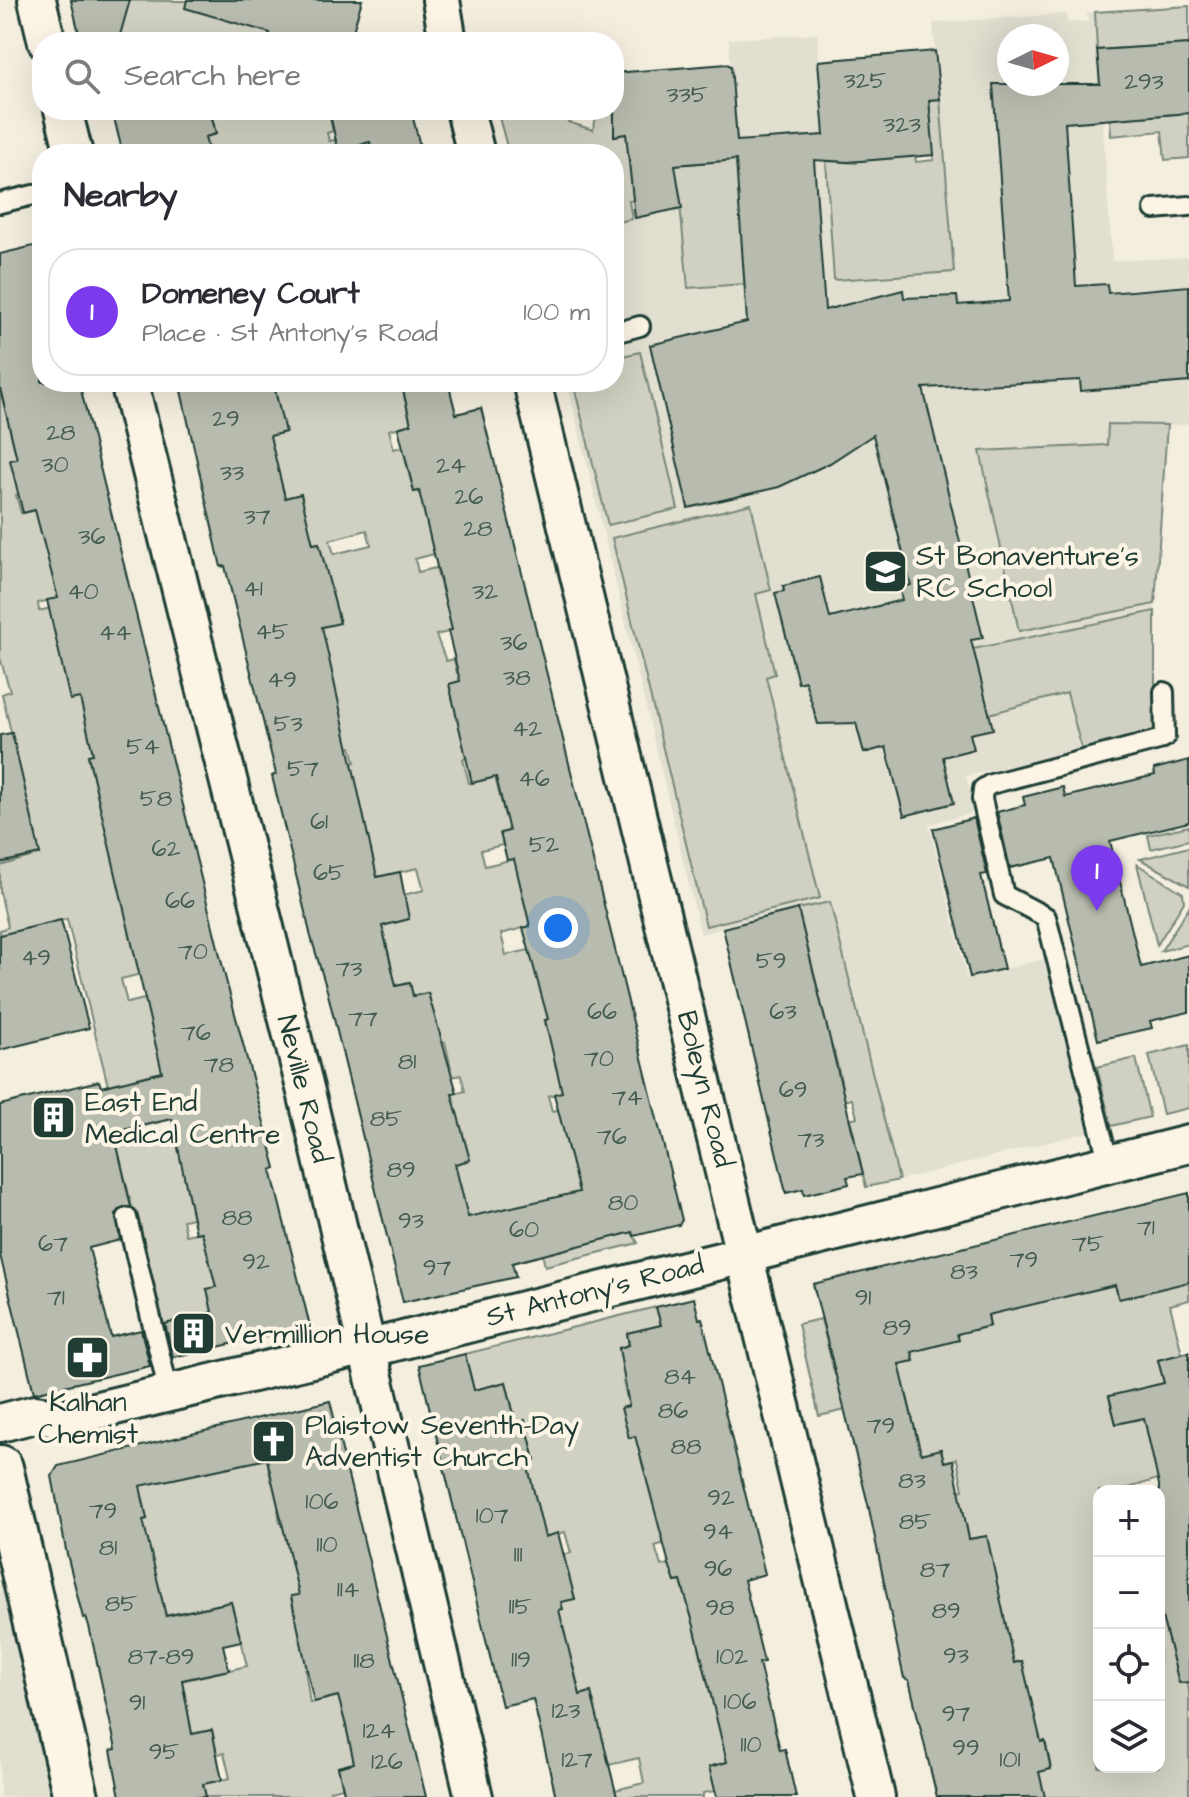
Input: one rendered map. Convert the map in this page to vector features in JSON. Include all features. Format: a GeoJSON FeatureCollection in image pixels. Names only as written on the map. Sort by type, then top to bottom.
{"type":"FeatureCollection","features":[{"type":"Feature","properties":{"kind":"main road"},"geometry":{"type":"LineString","coordinates":[[2,1486],[76,1797]]}},
{"type":"Feature","properties":{"kind":"street"},"geometry":{"type":"LineString","coordinates":[[37,0],[45,32]]}},
{"type":"Feature","properties":{"kind":"street"},"geometry":{"type":"LineString","coordinates":[[441,0],[446,32]]}},
{"type":"Feature","properties":{"kind":"street"},"geometry":{"type":"LineString","coordinates":[[66,120],[72,144]]}},
{"type":"Feature","properties":{"kind":"street"},"geometry":{"type":"LineString","coordinates":[[468,120],[474,144]]}},
{"type":"Feature","properties":{"kind":"street","name":"Neville Road"},"geometry":{"type":"LineString","coordinates":[[131,392],[474,1797]]}},
{"type":"Feature","properties":{"kind":"street","name":"Boleyn Road"},"geometry":{"type":"LineString","coordinates":[[534,392],[876,1797]]}},
{"type":"Feature","properties":{"kind":"street","name":"St Antony's Road"},"geometry":{"type":"LineString","coordinates":[[0,1423],[35,1414],[65,1418],[349,1350],[367,1349],[1189,1144]]}},
{"type":"Feature","properties":{"kind":"lane"},"geometry":{"type":"LineString","coordinates":[[0,203],[32,195]]}},
{"type":"Feature","properties":{"kind":"lane"},"geometry":{"type":"LineString","coordinates":[[1154,209],[1189,206]]}},
{"type":"Feature","properties":{"kind":"lane"},"geometry":{"type":"LineString","coordinates":[[624,330],[640,326]]}},
{"type":"Feature","properties":{"kind":"lane"},"geometry":{"type":"LineString","coordinates":[[1109,1164],[1046,917],[1004,895],[982,799],[983,789],[991,784],[1165,737],[1164,692]]}},
{"type":"Feature","properties":{"kind":"lane"},"geometry":{"type":"LineString","coordinates":[[127,1218],[169,1393]]}},
{"type":"Feature","properties":{"kind":"shaded area"},"geometry":{"type":"Polygon","coordinates":[[[71,0],[278,2],[270,32],[113,32],[97,3],[72,5],[71,0]]]}},
{"type":"Feature","properties":{"kind":"shaded area"},"geometry":{"type":"Polygon","coordinates":[[[1189,6],[1189,44],[1097,50],[1095,12],[1189,6]]]}},
{"type":"Feature","properties":{"kind":"shaded area","name":"St Bonaventure's RC School"},"geometry":{"type":"Polygon","coordinates":[[[1095,12],[1112,261],[1189,257],[1189,424],[1167,426],[1155,604],[1155,734],[966,776],[976,812],[929,824],[967,978],[1045,959],[1088,1132],[899,1180],[830,902],[701,934],[569,392],[624,392],[624,221],[682,208],[688,288],[736,161],[729,39],[817,34],[834,280],[954,272],[933,23],[1066,14],[1067,23],[1088,22],[1087,13],[1095,12]]]}},
{"type":"Feature","properties":{"kind":"shaded area"},"geometry":{"type":"Polygon","coordinates":[[[940,99],[954,272],[834,280],[826,161],[857,163],[856,150],[915,156],[916,162],[934,160],[929,100],[940,99]]]}},
{"type":"Feature","properties":{"kind":"shaded area"},"geometry":{"type":"Polygon","coordinates":[[[1189,113],[1189,158],[1165,160],[1162,131],[1111,136],[1110,119],[1189,113]]]}},
{"type":"Feature","properties":{"kind":"shaded area"},"geometry":{"type":"Polygon","coordinates":[[[735,115],[745,284],[688,288],[679,194],[629,201],[632,219],[624,221],[624,144],[506,144],[500,120],[569,120],[593,130],[596,120],[614,120],[616,136],[683,118],[687,164],[726,161],[722,116],[735,115]]]}},
{"type":"Feature","properties":{"kind":"shaded area"},"geometry":{"type":"Polygon","coordinates":[[[170,120],[195,120],[162,128],[170,120]]]}},
{"type":"Feature","properties":{"kind":"shaded area"},"geometry":{"type":"Polygon","coordinates":[[[213,120],[330,120],[333,131],[327,133],[329,141],[335,140],[336,144],[207,144],[205,137],[216,134],[213,120]]]}},
{"type":"Feature","properties":{"kind":"shaded area"},"geometry":{"type":"Polygon","coordinates":[[[640,352],[678,509],[608,525],[575,392],[624,392],[624,356],[640,352]]]}},
{"type":"Feature","properties":{"kind":"shaded area"},"geometry":{"type":"Polygon","coordinates":[[[0,388],[17,459],[11,460],[32,491],[16,495],[21,513],[37,510],[58,598],[38,603],[39,611],[51,608],[110,690],[114,702],[83,710],[90,739],[124,746],[88,755],[141,974],[121,979],[127,1003],[184,990],[169,1021],[151,1025],[155,1044],[214,1108],[144,1126],[137,1096],[112,1102],[67,919],[0,935],[0,930],[8,927],[0,892],[0,866],[40,854],[2,694],[10,691],[0,658],[0,388]]]}},
{"type":"Feature","properties":{"kind":"shaded area"},"geometry":{"type":"Polygon","coordinates":[[[273,392],[403,392],[411,424],[389,430],[394,449],[441,438],[406,462],[414,492],[433,487],[434,554],[415,559],[418,572],[436,568],[447,609],[483,601],[488,622],[436,635],[446,661],[454,659],[457,673],[487,666],[450,687],[472,757],[463,759],[469,783],[495,777],[505,816],[534,809],[537,824],[501,833],[503,845],[481,850],[485,866],[514,859],[516,864],[530,926],[501,934],[506,955],[529,950],[585,1010],[544,1021],[548,1034],[568,1029],[554,1060],[558,1075],[603,1082],[548,1096],[552,1111],[562,1109],[638,1243],[545,1266],[530,1203],[517,1206],[475,1249],[460,1184],[416,1173],[470,1160],[441,1097],[465,1091],[461,1075],[433,1081],[431,1073],[451,1068],[445,1042],[426,1047],[432,1008],[428,993],[413,996],[409,983],[373,992],[368,971],[391,965],[384,934],[378,927],[409,919],[403,895],[424,890],[418,868],[346,884],[319,772],[355,762],[351,747],[334,751],[285,636],[339,623],[315,610],[301,494],[252,506],[284,492],[266,437],[286,432],[284,421],[266,425],[263,412],[279,408],[273,392]],[[367,530],[330,540],[334,554],[371,545],[367,530]]]}},
{"type":"Feature","properties":{"kind":"shaded area"},"geometry":{"type":"Polygon","coordinates":[[[1108,424],[1167,425],[1155,604],[1019,631],[980,451],[1107,445],[1108,424]]]}},
{"type":"Feature","properties":{"kind":"shaded area"},"geometry":{"type":"Polygon","coordinates":[[[751,504],[771,590],[756,594],[775,674],[766,677],[820,898],[706,926],[612,538],[751,504]]]}},
{"type":"Feature","properties":{"kind":"shaded area"},"geometry":{"type":"Polygon","coordinates":[[[1155,611],[1155,734],[1082,750],[1067,693],[989,714],[973,649],[1155,611]]]}},
{"type":"Feature","properties":{"kind":"shaded area"},"geometry":{"type":"Polygon","coordinates":[[[1189,826],[1189,840],[1151,849],[1148,835],[1189,826]]]}},
{"type":"Feature","properties":{"kind":"shaded area"},"geometry":{"type":"Polygon","coordinates":[[[1189,847],[1189,886],[1140,859],[1189,847]]]}},
{"type":"Feature","properties":{"kind":"shaded area"},"geometry":{"type":"Polygon","coordinates":[[[1137,864],[1183,893],[1184,902],[1157,945],[1137,864]]]}},
{"type":"Feature","properties":{"kind":"shaded area"},"geometry":{"type":"Polygon","coordinates":[[[830,902],[899,1180],[866,1187],[858,1152],[822,1160],[819,1147],[855,1138],[850,1119],[857,1117],[852,1099],[810,1109],[806,1094],[842,1086],[834,1051],[823,1053],[829,1036],[798,909],[830,902]]]}},
{"type":"Feature","properties":{"kind":"shaded area"},"geometry":{"type":"Polygon","coordinates":[[[1189,907],[1189,944],[1161,951],[1189,907]]]}},
{"type":"Feature","properties":{"kind":"shaded area"},"geometry":{"type":"Polygon","coordinates":[[[1189,1045],[1189,1108],[1163,1114],[1149,1055],[1189,1045]]]}},
{"type":"Feature","properties":{"kind":"shaded area"},"geometry":{"type":"Polygon","coordinates":[[[1136,1058],[1150,1117],[1111,1126],[1097,1067],[1136,1058]]]}},
{"type":"Feature","properties":{"kind":"shaded area"},"geometry":{"type":"Polygon","coordinates":[[[216,1118],[198,1217],[183,1220],[186,1235],[202,1232],[203,1238],[254,1278],[207,1289],[235,1307],[173,1321],[181,1355],[170,1358],[116,1143],[216,1118]]]}},
{"type":"Feature","properties":{"kind":"shaded area"},"geometry":{"type":"Polygon","coordinates":[[[1189,1270],[1189,1300],[1170,1305],[1182,1354],[1158,1360],[1164,1383],[1109,1397],[1116,1424],[1186,1407],[1158,1479],[1138,1485],[1093,1485],[1093,1773],[1165,1773],[1165,1622],[1168,1639],[1176,1638],[1189,1691],[1189,1797],[940,1797],[1051,1769],[1045,1742],[1008,1750],[1032,1705],[1022,1661],[952,1678],[987,1537],[969,1539],[966,1524],[910,1503],[963,1490],[957,1459],[944,1462],[941,1449],[899,1459],[896,1448],[918,1442],[907,1396],[819,1416],[798,1324],[821,1319],[835,1375],[914,1361],[901,1306],[958,1340],[948,1295],[973,1330],[990,1326],[988,1314],[1115,1285],[1119,1299],[1189,1270]]]}},
{"type":"Feature","properties":{"kind":"shaded area"},"geometry":{"type":"Polygon","coordinates":[[[656,1307],[661,1325],[627,1333],[629,1345],[619,1348],[624,1369],[663,1372],[623,1382],[629,1406],[622,1408],[629,1438],[724,1415],[683,1538],[655,1546],[661,1566],[670,1564],[675,1582],[681,1581],[685,1595],[741,1580],[727,1762],[710,1767],[715,1791],[703,1793],[703,1797],[617,1797],[615,1790],[644,1783],[639,1758],[608,1765],[590,1692],[580,1695],[574,1668],[538,1677],[524,1619],[562,1609],[561,1602],[575,1598],[570,1581],[511,1568],[571,1553],[565,1532],[520,1543],[527,1463],[535,1460],[525,1421],[516,1423],[506,1382],[467,1392],[472,1382],[465,1354],[656,1307]]]}},
{"type":"Feature","properties":{"kind":"shaded area"},"geometry":{"type":"Polygon","coordinates":[[[267,1459],[271,1480],[290,1507],[278,1510],[280,1523],[288,1522],[333,1588],[291,1596],[294,1613],[374,1593],[349,1657],[305,1669],[310,1703],[356,1692],[343,1712],[350,1743],[373,1758],[338,1767],[343,1787],[330,1790],[331,1797],[206,1797],[203,1784],[230,1778],[224,1753],[217,1754],[212,1730],[192,1734],[181,1681],[247,1666],[231,1602],[140,1621],[110,1528],[147,1519],[143,1499],[127,1481],[159,1482],[267,1459]]]}},
{"type":"Feature","properties":{"kind":"shaded area"},"geometry":{"type":"Polygon","coordinates":[[[0,1575],[7,1602],[53,1797],[0,1797],[0,1575]]]}},
{"type":"Feature","properties":{"kind":"building"},"geometry":{"type":"Polygon","coordinates":[[[71,0],[130,0],[121,32],[79,32],[71,0]]]}},
{"type":"Feature","properties":{"kind":"building"},"geometry":{"type":"Polygon","coordinates":[[[187,0],[362,0],[353,32],[267,32],[185,8],[187,0]]]}},
{"type":"Feature","properties":{"kind":"building"},"geometry":{"type":"Polygon","coordinates":[[[1189,44],[1189,113],[1065,123],[1076,286],[1107,284],[1108,293],[1189,286],[1189,382],[1081,391],[1080,380],[923,388],[983,638],[971,640],[993,729],[970,734],[974,749],[943,757],[954,803],[904,816],[886,747],[864,753],[856,723],[818,724],[805,681],[798,683],[775,593],[784,591],[783,586],[820,577],[830,618],[902,600],[899,587],[911,585],[873,435],[830,463],[779,487],[688,508],[650,345],[747,322],[736,160],[675,165],[682,208],[635,218],[626,134],[614,136],[614,120],[624,120],[624,72],[731,66],[737,141],[824,135],[818,61],[935,51],[940,99],[929,100],[934,155],[848,162],[814,160],[825,310],[903,290],[904,298],[957,296],[958,305],[1009,301],[993,84],[997,84],[997,96],[1069,96],[1069,84],[1100,84],[1097,50],[1189,44]]]}},
{"type":"Feature","properties":{"kind":"building"},"geometry":{"type":"Polygon","coordinates":[[[114,120],[212,120],[216,134],[205,137],[207,144],[120,144],[114,120]]]}},
{"type":"Feature","properties":{"kind":"building"},"geometry":{"type":"Polygon","coordinates":[[[331,120],[414,120],[420,144],[370,142],[337,144],[331,120]]]}},
{"type":"Feature","properties":{"kind":"building"},"geometry":{"type":"Polygon","coordinates":[[[32,246],[32,392],[81,392],[226,980],[276,1168],[271,1170],[310,1326],[173,1357],[165,1324],[212,1312],[207,1289],[216,1287],[202,1232],[196,1233],[172,1119],[114,1132],[131,1207],[123,1207],[116,1214],[120,1240],[89,1248],[111,1337],[141,1330],[150,1366],[34,1393],[0,1255],[0,1105],[99,1081],[101,1087],[162,1072],[88,755],[93,754],[80,698],[70,700],[47,600],[58,598],[35,510],[23,513],[10,460],[17,459],[0,388],[0,254],[32,246]]]}},
{"type":"Feature","properties":{"kind":"building"},"geometry":{"type":"Polygon","coordinates":[[[181,392],[275,392],[285,432],[270,436],[285,498],[301,494],[313,544],[319,543],[340,623],[322,627],[377,877],[400,872],[409,919],[382,926],[396,986],[410,983],[413,996],[428,993],[457,1093],[452,1094],[470,1160],[455,1164],[468,1217],[579,1192],[554,1094],[562,1092],[545,1020],[548,1019],[523,928],[530,926],[514,859],[507,860],[500,833],[509,831],[496,777],[472,783],[449,684],[460,681],[448,631],[452,630],[419,491],[414,492],[398,428],[411,424],[403,392],[450,392],[456,414],[481,408],[682,1220],[679,1225],[634,1236],[633,1232],[512,1263],[516,1277],[403,1302],[272,776],[276,774],[225,566],[221,567],[181,392]]]}},
{"type":"Feature","properties":{"kind":"building"},"geometry":{"type":"Polygon","coordinates":[[[12,733],[40,854],[0,863],[0,735],[12,733]]]}},
{"type":"Feature","properties":{"kind":"building"},"geometry":{"type":"Polygon","coordinates":[[[1189,760],[1189,822],[1110,841],[1141,967],[1189,955],[1189,1012],[1150,1021],[1152,1028],[1098,1040],[1054,858],[1010,868],[997,812],[1025,805],[1023,797],[1063,787],[1065,797],[1155,775],[1154,769],[1189,760]]]}},
{"type":"Feature","properties":{"kind":"building"},"geometry":{"type":"Polygon","coordinates":[[[974,818],[987,874],[981,875],[1004,969],[970,977],[933,829],[974,818]]]}},
{"type":"Feature","properties":{"kind":"building"},"geometry":{"type":"Polygon","coordinates":[[[798,909],[863,1174],[847,1177],[849,1184],[804,1195],[803,1189],[786,1193],[723,928],[798,909]]]}},
{"type":"Feature","properties":{"kind":"building"},"geometry":{"type":"Polygon","coordinates":[[[61,920],[89,1028],[0,1050],[0,935],[61,920]]]}},
{"type":"Feature","properties":{"kind":"building"},"geometry":{"type":"Polygon","coordinates":[[[1189,1193],[1189,1282],[1119,1299],[1115,1285],[988,1315],[990,1326],[957,1334],[959,1340],[912,1352],[914,1361],[899,1364],[921,1454],[941,1449],[944,1462],[953,1460],[969,1539],[987,1536],[1014,1663],[1022,1661],[1041,1742],[1045,1741],[1051,1769],[1039,1772],[1045,1797],[937,1797],[909,1680],[904,1678],[868,1504],[813,1284],[1189,1193]]]}},
{"type":"Feature","properties":{"kind":"building"},"geometry":{"type":"Polygon","coordinates":[[[694,1298],[699,1319],[702,1318],[765,1574],[744,1580],[764,1662],[759,1663],[780,1750],[785,1749],[796,1797],[717,1797],[709,1767],[727,1762],[694,1626],[681,1581],[675,1582],[669,1564],[635,1436],[629,1438],[621,1408],[629,1406],[619,1348],[629,1345],[627,1333],[661,1325],[656,1307],[694,1298]]]}},
{"type":"Feature","properties":{"kind":"building"},"geometry":{"type":"Polygon","coordinates":[[[1189,1352],[1189,1682],[1179,1683],[1165,1628],[1165,1485],[1159,1485],[1144,1418],[1116,1424],[1109,1396],[1164,1383],[1158,1360],[1189,1352]]]}},
{"type":"Feature","properties":{"kind":"building"},"geometry":{"type":"Polygon","coordinates":[[[465,1354],[474,1390],[506,1382],[516,1423],[525,1420],[535,1460],[527,1463],[545,1537],[558,1533],[575,1599],[561,1602],[563,1609],[559,1610],[580,1695],[591,1692],[617,1797],[556,1797],[533,1699],[502,1706],[419,1365],[465,1354]]]}},
{"type":"Feature","properties":{"kind":"building"},"geometry":{"type":"Polygon","coordinates":[[[330,1401],[426,1797],[345,1797],[338,1767],[354,1763],[346,1726],[338,1696],[314,1702],[291,1596],[299,1595],[267,1459],[140,1486],[147,1519],[143,1520],[166,1616],[231,1602],[241,1641],[223,1645],[229,1670],[182,1680],[192,1734],[212,1730],[222,1780],[203,1784],[206,1797],[120,1797],[111,1750],[116,1749],[89,1626],[86,1617],[83,1618],[66,1550],[52,1476],[58,1466],[330,1401]]]}},
{"type":"Feature","properties":{"kind":"place","name":"St Bonaventure's RC School"},"geometry":{"type":"Point","coordinates":[885,572]}},
{"type":"Feature","properties":{"kind":"place","name":"Domeney Court"},"geometry":{"type":"Point","coordinates":[1097,911]}},
{"type":"Feature","properties":{"kind":"place","name":"East End Medical Centre"},"geometry":{"type":"Point","coordinates":[54,1118]}},
{"type":"Feature","properties":{"kind":"place","name":"Vermillion House"},"geometry":{"type":"Point","coordinates":[194,1334]}},
{"type":"Feature","properties":{"kind":"place","name":"Kalhan Chemist"},"geometry":{"type":"Point","coordinates":[88,1357]}},
{"type":"Feature","properties":{"kind":"place","name":"Plaistow Seventh-Day Adventist Church"},"geometry":{"type":"Point","coordinates":[274,1441]}}]}
